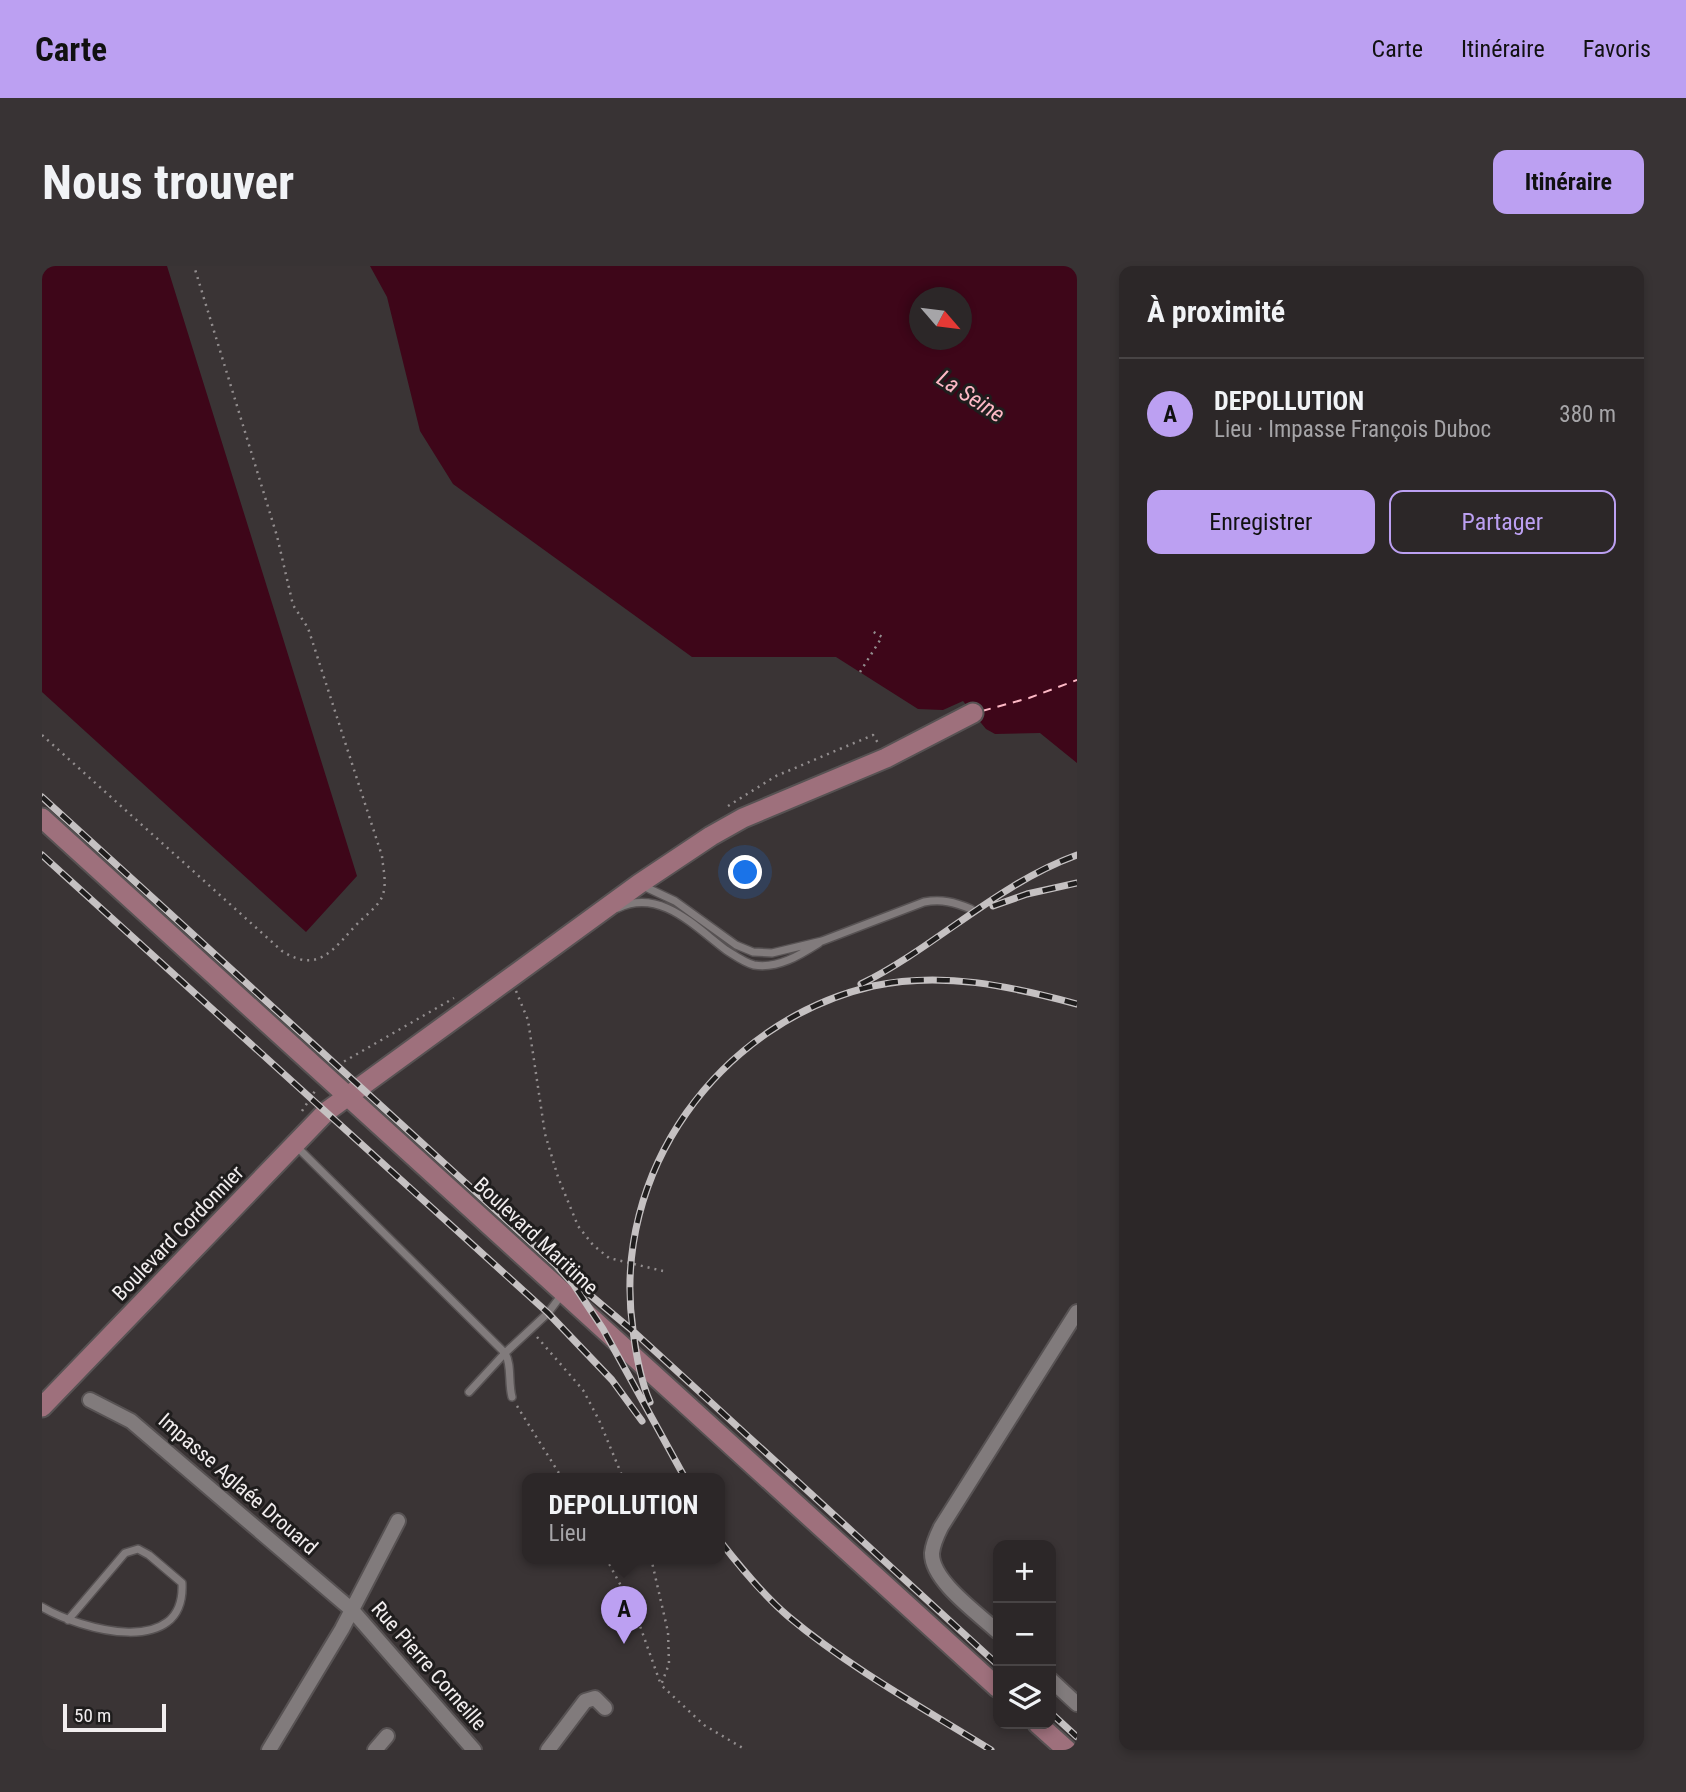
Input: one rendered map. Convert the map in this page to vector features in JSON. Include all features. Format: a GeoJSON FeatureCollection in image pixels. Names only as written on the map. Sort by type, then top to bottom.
{"type":"FeatureCollection","features":[{"type":"Feature","properties":{"kind":"street","name":"Boulevard Cordonnier"},"geometry":{"type":"LineString","coordinates":[[42,1407],[326,1112],[639,884],[710,836],[743,818],[886,758],[973,713]]}},
{"type":"Feature","properties":{"kind":"street","name":"Boulevard Maritime"},"geometry":{"type":"LineString","coordinates":[[42,818],[993,1683]]}},
{"type":"Feature","properties":{"kind":"street"},"geometry":{"type":"LineString","coordinates":[[993,1627],[942,1580],[935,1569],[932,1555],[934,1542],[1077,1312]]}},
{"type":"Feature","properties":{"kind":"street","name":"Impasse Aglaée Drouard"},"geometry":{"type":"LineString","coordinates":[[90,1401],[131,1421],[352,1610]]}},
{"type":"Feature","properties":{"kind":"street"},"geometry":{"type":"LineString","coordinates":[[269,1750],[352,1610],[398,1521]]}},
{"type":"Feature","properties":{"kind":"street","name":"Rue Pierre Corneille"},"geometry":{"type":"LineString","coordinates":[[352,1610],[474,1750]]}},
{"type":"Feature","properties":{"kind":"street"},"geometry":{"type":"LineString","coordinates":[[1056,1685],[1077,1704]]}},
{"type":"Feature","properties":{"kind":"street"},"geometry":{"type":"LineString","coordinates":[[548,1750],[585,1701],[595,1698],[605,1708]]}},
{"type":"Feature","properties":{"kind":"street"},"geometry":{"type":"LineString","coordinates":[[1044,1729],[1067,1750]]}},
{"type":"Feature","properties":{"kind":"street"},"geometry":{"type":"LineString","coordinates":[[375,1750],[387,1736]]}},
{"type":"Feature","properties":{"kind":"lane"},"geometry":{"type":"LineString","coordinates":[[639,884],[675,901],[736,945],[752,952],[772,953],[822,941],[924,902],[940,899],[971,909]]}},
{"type":"Feature","properties":{"kind":"lane"},"geometry":{"type":"LineString","coordinates":[[577,929],[598,921],[621,907],[638,902],[654,902],[670,908],[734,955],[753,965],[773,964],[794,958],[822,941]]}},
{"type":"Feature","properties":{"kind":"lane"},"geometry":{"type":"LineString","coordinates":[[295,1145],[505,1353],[509,1361],[508,1382],[512,1397]]}},
{"type":"Feature","properties":{"kind":"lane"},"geometry":{"type":"LineString","coordinates":[[469,1392],[505,1353],[548,1313],[564,1293]]}},
{"type":"Feature","properties":{"kind":"lane"},"geometry":{"type":"LineString","coordinates":[[42,1606],[68,1620],[119,1632],[156,1630],[166,1625],[179,1608],[183,1598],[182,1583],[138,1549],[125,1553],[68,1620]]}},
{"type":"Feature","properties":{"kind":"path"},"geometry":{"type":"LineString","coordinates":[[42,735],[294,959],[307,961],[326,956],[381,900],[385,884],[382,856],[308,628],[293,605],[277,536],[194,266]]}},
{"type":"Feature","properties":{"kind":"path"},"geometry":{"type":"LineString","coordinates":[[860,672],[882,637],[872,631]]}},
{"type":"Feature","properties":{"kind":"path"},"geometry":{"type":"LineString","coordinates":[[511,979],[527,1020],[539,1103],[551,1158],[578,1226],[593,1245],[609,1258],[663,1271]]}},
{"type":"Feature","properties":{"kind":"path"},"geometry":{"type":"LineString","coordinates":[[531,1329],[583,1390],[621,1473]]}},
{"type":"Feature","properties":{"kind":"path"},"geometry":{"type":"LineString","coordinates":[[512,1397],[559,1473]]}},
{"type":"Feature","properties":{"kind":"path"},"geometry":{"type":"LineString","coordinates":[[609,1564],[635,1612],[661,1685],[704,1725],[746,1750]]}},
{"type":"Feature","properties":{"kind":"path"},"geometry":{"type":"LineString","coordinates":[[652,1564],[668,1632],[669,1664],[661,1685]]}},
{"type":"Feature","properties":{"kind":"water"},"geometry":{"type":"Polygon","coordinates":[[[42,266],[167,266],[357,876],[306,932],[42,692],[42,266]]]}},
{"type":"Feature","properties":{"kind":"water","name":"La Seine"},"geometry":{"type":"Polygon","coordinates":[[[370,266],[1077,266],[1077,763],[1040,733],[995,734],[986,729],[963,701],[943,710],[918,709],[836,657],[692,657],[453,484],[420,431],[387,297],[370,266]]]}},
{"type":"Feature","properties":{"kind":"ferry route"},"geometry":{"type":"LineString","coordinates":[[982,711],[1029,698],[1077,680]]}},
{"type":"Feature","properties":{"kind":"railway"},"geometry":{"type":"LineString","coordinates":[[42,797],[556,1265],[574,1285],[603,1329],[682,1473]]}},
{"type":"Feature","properties":{"kind":"railway"},"geometry":{"type":"LineString","coordinates":[[42,855],[548,1313],[612,1380],[642,1421]]}},
{"type":"Feature","properties":{"kind":"railway"},"geometry":{"type":"LineString","coordinates":[[861,984],[889,969],[1020,882],[1077,855]]}},
{"type":"Feature","properties":{"kind":"railway"},"geometry":{"type":"LineString","coordinates":[[993,906],[1027,894],[1077,883]]}},
{"type":"Feature","properties":{"kind":"railway"},"geometry":{"type":"LineString","coordinates":[[650,1402],[639,1367],[633,1330],[630,1272],[639,1215],[658,1162],[687,1113],[723,1069],[767,1033],[818,1005],[873,986],[950,980],[1001,986],[1077,1004]]}},
{"type":"Feature","properties":{"kind":"railway"},"geometry":{"type":"LineString","coordinates":[[583,1289],[633,1331],[993,1660]]}},
{"type":"Feature","properties":{"kind":"railway"},"geometry":{"type":"LineString","coordinates":[[725,1547],[770,1600],[812,1636],[887,1687],[991,1750]]}},
{"type":"Feature","properties":{"kind":"railway"},"geometry":{"type":"LineString","coordinates":[[1056,1718],[1077,1737]]}},
{"type":"Feature","properties":{"kind":"place","name":"DEPOLLUTION"},"geometry":{"type":"Point","coordinates":[624,1644]}}]}
